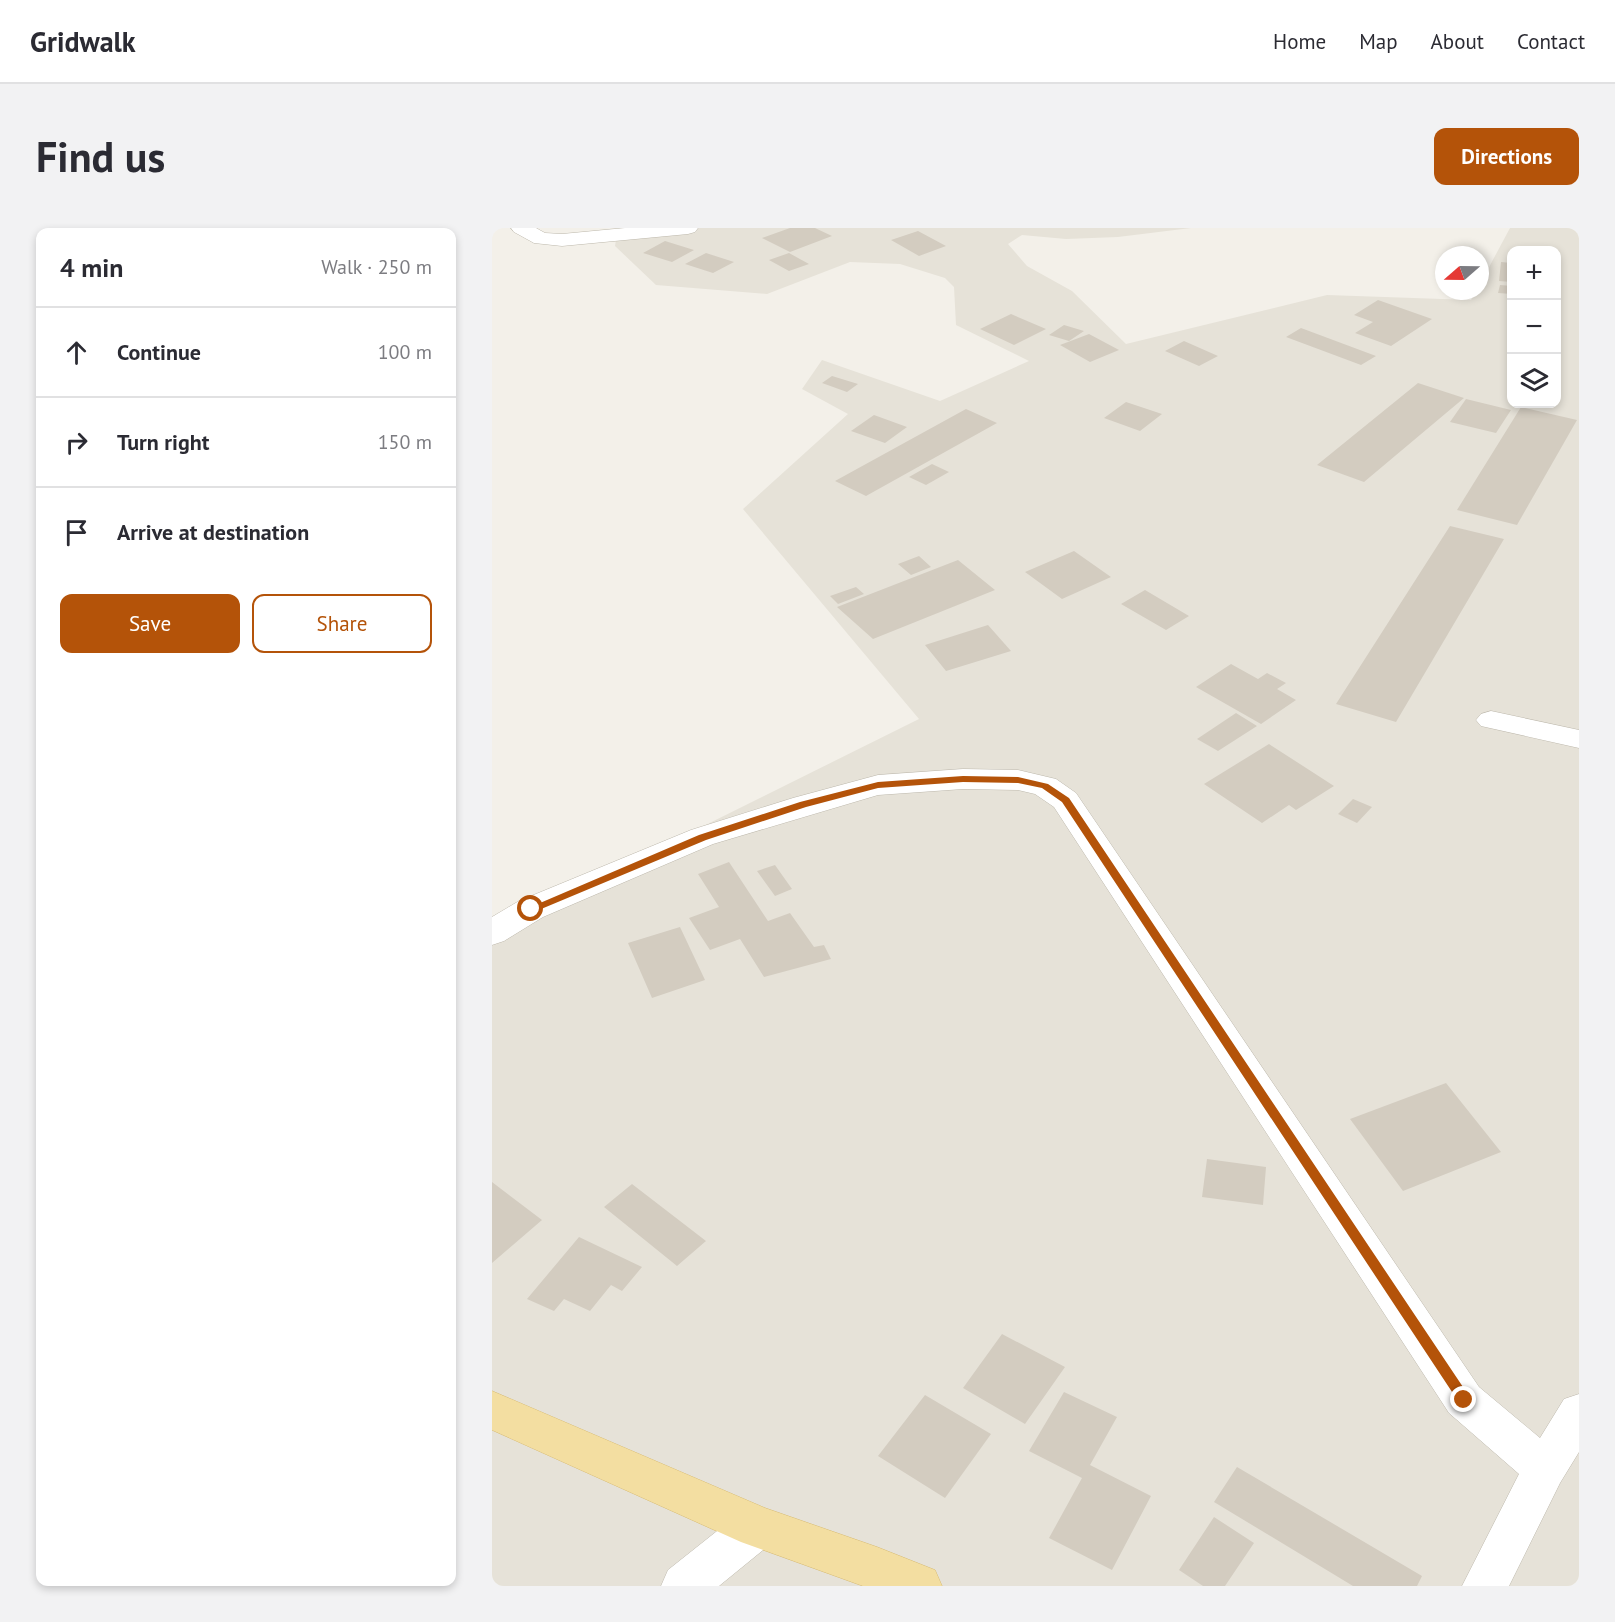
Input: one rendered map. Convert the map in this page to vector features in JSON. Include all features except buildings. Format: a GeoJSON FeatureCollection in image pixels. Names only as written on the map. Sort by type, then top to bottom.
{"type":"FeatureCollection","features":[{"type":"Feature","properties":{"kind":"main road"},"geometry":{"type":"LineString","coordinates":[[492,1410],[757,1527],[919,1586]]}},
{"type":"Feature","properties":{"kind":"street"},"geometry":{"type":"LineString","coordinates":[[521,228],[541,239],[562,240],[688,228]]}},
{"type":"Feature","properties":{"kind":"street"},"geometry":{"type":"LineString","coordinates":[[1491,720],[1579,739]]}},
{"type":"Feature","properties":{"kind":"street"},"geometry":{"type":"LineString","coordinates":[[492,933],[531,909],[702,837],[804,804],[878,785],[963,779],[1018,780],[1045,786],[1065,800],[1464,1400],[1545,1469]]}},
{"type":"Feature","properties":{"kind":"street"},"geometry":{"type":"LineString","coordinates":[[1485,1586],[1545,1469],[1579,1413]]}},
{"type":"Feature","properties":{"kind":"street"},"geometry":{"type":"LineString","coordinates":[[684,1586],[757,1527]]}},
{"type":"Feature","properties":{"kind":"shaded area"},"geometry":{"type":"Polygon","coordinates":[[[618,228],[1191,228],[1118,237],[1066,239],[1022,235],[1008,244],[1027,266],[1072,291],[1126,344],[1327,295],[1489,300],[1489,267],[1510,228],[1579,228],[1579,1586],[492,1586],[492,931],[919,719],[743,509],[848,414],[802,389],[822,360],[940,401],[1029,361],[956,325],[954,287],[945,278],[900,264],[850,262],[767,294],[656,285],[615,246],[618,228]]]}},
{"type":"Feature","properties":{"kind":"route"},"geometry":{"type":"LineString","coordinates":[[531,909],[702,837],[804,804],[878,785],[963,779],[1018,780],[1045,786],[1065,800],[1464,1400]]}}]}
